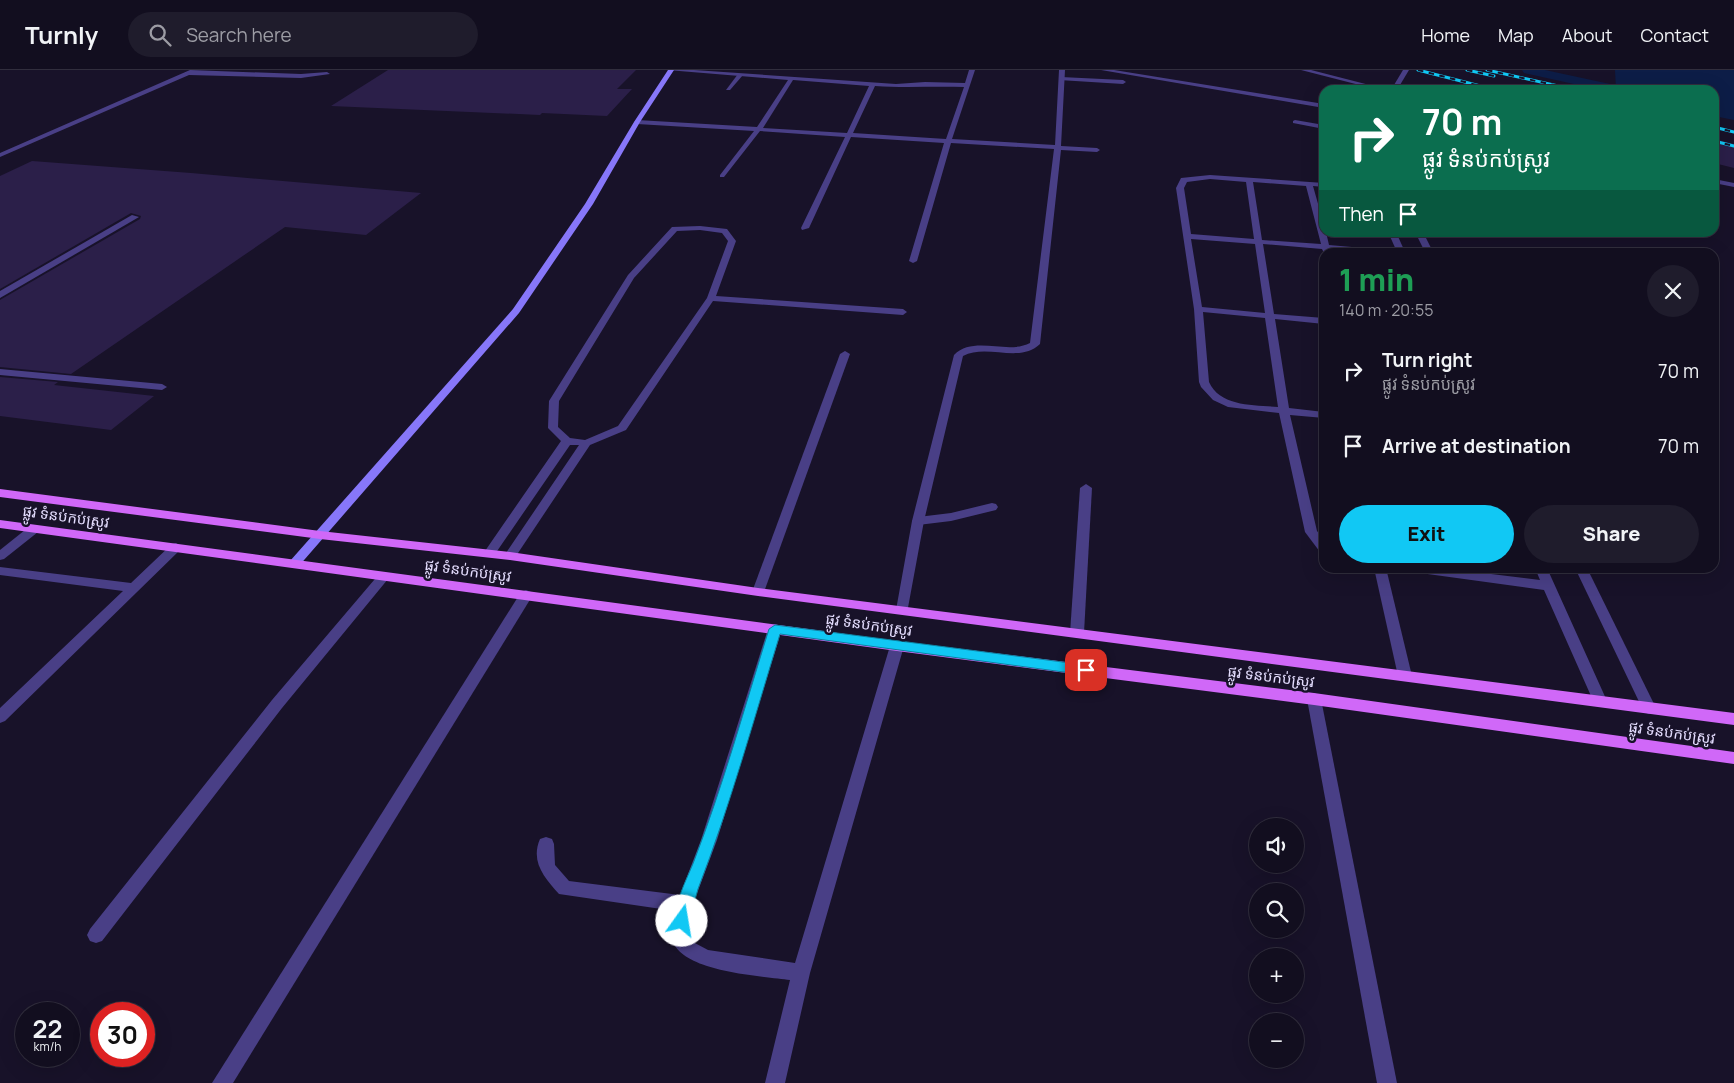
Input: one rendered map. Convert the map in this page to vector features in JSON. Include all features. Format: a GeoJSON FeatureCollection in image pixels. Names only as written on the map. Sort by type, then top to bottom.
{"type":"FeatureCollection","features":[{"type":"Feature","properties":{"kind":"main road","name":"ផ្លូវ ទំនប់កប់ស្រូវ"},"geometry":{"type":"LineString","coordinates":[[0,493],[510,556],[758,592],[1734,719]]}},
{"type":"Feature","properties":{"kind":"main road","name":"ផ្លូវ ទំនប់កប់ស្រូវ"},"geometry":{"type":"LineString","coordinates":[[0,524],[897,646],[1314,699],[1734,758]]}},
{"type":"Feature","properties":{"kind":"street"},"geometry":{"type":"LineString","coordinates":[[294,564],[516,311],[590,204],[637,122],[670,70],[873,84],[966,84]]}},
{"type":"Feature","properties":{"kind":"street"},"geometry":{"type":"LineString","coordinates":[[722,176],[758,130],[792,70]]}},
{"type":"Feature","properties":{"kind":"street"},"geometry":{"type":"LineString","coordinates":[[913,261],[948,142],[972,70]]}},
{"type":"Feature","properties":{"kind":"street"},"geometry":{"type":"LineString","coordinates":[[1104,70],[1319,105]]}},
{"type":"Feature","properties":{"kind":"street"},"geometry":{"type":"LineString","coordinates":[[1304,70],[1366,85]]}},
{"type":"Feature","properties":{"kind":"street"},"geometry":{"type":"LineString","coordinates":[[1397,85],[1406,70]]}},
{"type":"Feature","properties":{"kind":"street"},"geometry":{"type":"LineString","coordinates":[[0,154],[192,71],[300,76],[326,74]]}},
{"type":"Feature","properties":{"kind":"street"},"geometry":{"type":"LineString","coordinates":[[902,610],[918,521],[959,355],[970,348],[1029,349],[1035,344],[1058,148],[1062,74],[1123,82]]}},
{"type":"Feature","properties":{"kind":"street"},"geometry":{"type":"LineString","coordinates":[[728,89],[740,75]]}},
{"type":"Feature","properties":{"kind":"street"},"geometry":{"type":"LineString","coordinates":[[805,228],[873,84]]}},
{"type":"Feature","properties":{"kind":"street"},"geometry":{"type":"LineString","coordinates":[[637,122],[1097,150]]}},
{"type":"Feature","properties":{"kind":"street"},"geometry":{"type":"LineString","coordinates":[[1295,122],[1319,125]]}},
{"type":"Feature","properties":{"kind":"street"},"geometry":{"type":"LineString","coordinates":[[1319,185],[1210,177],[1184,180],[1180,188],[1198,308],[1206,389],[1223,402],[1237,406],[1319,414]]}},
{"type":"Feature","properties":{"kind":"street"},"geometry":{"type":"LineString","coordinates":[[1249,180],[1284,411],[1311,532],[1319,542]]}},
{"type":"Feature","properties":{"kind":"street"},"geometry":{"type":"LineString","coordinates":[[1719,182],[1734,185]]}},
{"type":"Feature","properties":{"kind":"street"},"geometry":{"type":"LineString","coordinates":[[1309,184],[1319,221]]}},
{"type":"Feature","properties":{"kind":"street"},"geometry":{"type":"LineString","coordinates":[[0,295],[134,217]]}},
{"type":"Feature","properties":{"kind":"street"},"geometry":{"type":"LineString","coordinates":[[700,228],[724,231],[732,241],[711,298],[622,428],[586,443],[567,441],[553,428],[554,401],[631,277],[676,229],[700,228]]}},
{"type":"Feature","properties":{"kind":"street"},"geometry":{"type":"LineString","coordinates":[[1187,236],[1319,249]]}},
{"type":"Feature","properties":{"kind":"street"},"geometry":{"type":"LineString","coordinates":[[711,298],[903,312]]}},
{"type":"Feature","properties":{"kind":"street"},"geometry":{"type":"LineString","coordinates":[[1198,308],[1319,321]]}},
{"type":"Feature","properties":{"kind":"street"},"geometry":{"type":"LineString","coordinates":[[758,592],[845,354]]}},
{"type":"Feature","properties":{"kind":"street"},"geometry":{"type":"LineString","coordinates":[[0,372],[162,387]]}},
{"type":"Feature","properties":{"kind":"street"},"geometry":{"type":"LineString","coordinates":[[488,554],[567,441]]}},
{"type":"Feature","properties":{"kind":"street"},"geometry":{"type":"LineString","coordinates":[[510,556],[586,443]]}},
{"type":"Feature","properties":{"kind":"street"},"geometry":{"type":"LineString","coordinates":[[1077,633],[1086,488]]}},
{"type":"Feature","properties":{"kind":"street"},"geometry":{"type":"LineString","coordinates":[[918,521],[951,517],[992,507]]}},
{"type":"Feature","properties":{"kind":"street"},"geometry":{"type":"LineString","coordinates":[[0,556],[34,529]]}},
{"type":"Feature","properties":{"kind":"street"},"geometry":{"type":"LineString","coordinates":[[0,718],[176,548]]}},
{"type":"Feature","properties":{"kind":"street"},"geometry":{"type":"LineString","coordinates":[[0,571],[133,588]]}},
{"type":"Feature","properties":{"kind":"street"},"geometry":{"type":"LineString","coordinates":[[1381,573],[1405,676]]}},
{"type":"Feature","properties":{"kind":"street"},"geometry":{"type":"LineString","coordinates":[[1457,573],[1550,586]]}},
{"type":"Feature","properties":{"kind":"street"},"geometry":{"type":"LineString","coordinates":[[1544,573],[1600,701]]}},
{"type":"Feature","properties":{"kind":"street"},"geometry":{"type":"LineString","coordinates":[[1584,573],[1649,708]]}},
{"type":"Feature","properties":{"kind":"street"},"geometry":{"type":"LineString","coordinates":[[96,935],[277,704],[384,576]]}},
{"type":"Feature","properties":{"kind":"street"},"geometry":{"type":"LineString","coordinates":[[222,1083],[526,595]]}},
{"type":"Feature","properties":{"kind":"street"},"geometry":{"type":"LineString","coordinates":[[775,629],[710,840],[685,904],[680,937],[687,948],[706,958],[801,973]]}},
{"type":"Feature","properties":{"kind":"street"},"geometry":{"type":"LineString","coordinates":[[775,1083],[801,973],[897,646]]}},
{"type":"Feature","properties":{"kind":"street"},"geometry":{"type":"LineString","coordinates":[[1314,699],[1387,1083]]}},
{"type":"Feature","properties":{"kind":"street"},"geometry":{"type":"LineString","coordinates":[[546,844],[547,868],[565,888],[685,904]]}},
{"type":"Feature","properties":{"kind":"water"},"geometry":{"type":"Polygon","coordinates":[[[1615,70],[1734,70],[1734,120],[1719,117],[1719,85],[1616,85],[1615,70]]]}},
{"type":"Feature","properties":{"kind":"building"},"geometry":{"type":"Polygon","coordinates":[[[388,70],[636,70],[617,89],[632,89],[607,116],[331,106],[388,70]]]}},
{"type":"Feature","properties":{"kind":"building"},"geometry":{"type":"Polygon","coordinates":[[[1719,140],[1734,144],[1734,168],[1719,164],[1719,140]]]}},
{"type":"Feature","properties":{"kind":"building"},"geometry":{"type":"Polygon","coordinates":[[[32,161],[421,193],[366,235],[285,227],[71,374],[0,367],[0,300],[140,219],[141,216],[131,213],[0,289],[0,176],[32,161]]]}},
{"type":"Feature","properties":{"kind":"building"},"geometry":{"type":"Polygon","coordinates":[[[0,377],[58,382],[54,385],[154,396],[111,430],[0,416],[0,377]]]}},
{"type":"Feature","properties":{"kind":"waterway"},"geometry":{"type":"LineString","coordinates":[[1528,70],[1596,85]]}},
{"type":"Feature","properties":{"kind":"railway"},"geometry":{"type":"LineString","coordinates":[[1418,70],[1476,85]]}},
{"type":"Feature","properties":{"kind":"railway"},"geometry":{"type":"LineString","coordinates":[[1467,70],[1494,76]]}},
{"type":"Feature","properties":{"kind":"railway"},"geometry":{"type":"LineString","coordinates":[[1487,70],[1554,85]]}},
{"type":"Feature","properties":{"kind":"railway"},"geometry":{"type":"LineString","coordinates":[[1719,128],[1734,132]]}},
{"type":"Feature","properties":{"kind":"railway"},"geometry":{"type":"LineString","coordinates":[[1719,142],[1734,146]]}},
{"type":"Feature","properties":{"kind":"route"},"geometry":{"type":"LineString","coordinates":[[682,921],[685,904],[710,840],[775,629],[1086,670]]}}]}
